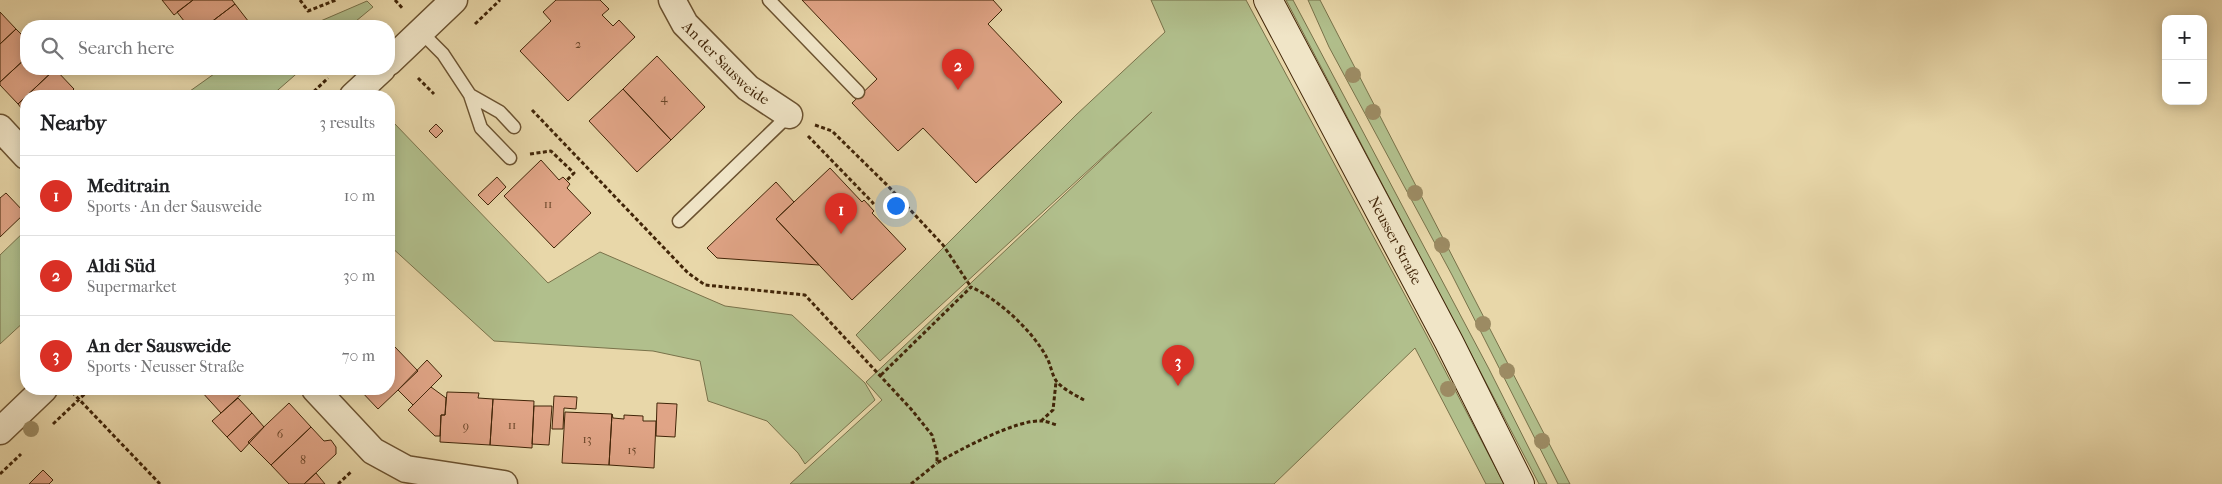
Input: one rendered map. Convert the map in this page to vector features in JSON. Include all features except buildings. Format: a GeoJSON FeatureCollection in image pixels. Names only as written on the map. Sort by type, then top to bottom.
{"type":"FeatureCollection","features":[{"type":"Feature","properties":{"kind":"main road","name":"Neusser Straße"},"geometry":{"type":"LineString","coordinates":[[1268,0],[1449,342],[1520,484]]}},
{"type":"Feature","properties":{"kind":"street"},"geometry":{"type":"LineString","coordinates":[[395,56],[454,0]]}},
{"type":"Feature","properties":{"kind":"street","name":"An der Sausweide"},"geometry":{"type":"LineString","coordinates":[[672,0],[685,24],[748,88],[788,115]]}},
{"type":"Feature","properties":{"kind":"street"},"geometry":{"type":"LineString","coordinates":[[359,90],[376,75]]}},
{"type":"Feature","properties":{"kind":"street"},"geometry":{"type":"LineString","coordinates":[[0,128],[20,150]]}},
{"type":"Feature","properties":{"kind":"street"},"geometry":{"type":"LineString","coordinates":[[0,431],[38,395]]}},
{"type":"Feature","properties":{"kind":"street"},"geometry":{"type":"LineString","coordinates":[[321,395],[373,451],[406,469],[504,484]]}},
{"type":"Feature","properties":{"kind":"lane"},"geometry":{"type":"LineString","coordinates":[[769,0],[858,92]]}},
{"type":"Feature","properties":{"kind":"lane"},"geometry":{"type":"LineString","coordinates":[[421,32],[443,54],[470,95],[481,128],[510,158]]}},
{"type":"Feature","properties":{"kind":"lane"},"geometry":{"type":"LineString","coordinates":[[470,95],[500,112],[514,127]]}},
{"type":"Feature","properties":{"kind":"lane"},"geometry":{"type":"LineString","coordinates":[[678,221],[788,115]]}},
{"type":"Feature","properties":{"kind":"path"},"geometry":{"type":"LineString","coordinates":[[300,0],[308,11],[336,0]]}},
{"type":"Feature","properties":{"kind":"path"},"geometry":{"type":"LineString","coordinates":[[316,90],[331,76]]}},
{"type":"Feature","properties":{"kind":"path"},"geometry":{"type":"LineString","coordinates":[[418,78],[434,94]]}},
{"type":"Feature","properties":{"kind":"path"},"geometry":{"type":"LineString","coordinates":[[530,108],[688,273],[705,285],[805,295],[881,375],[932,435],[937,452],[937,463]]}},
{"type":"Feature","properties":{"kind":"path"},"geometry":{"type":"LineString","coordinates":[[788,115],[872,202],[869,206]]}},
{"type":"Feature","properties":{"kind":"path"},"geometry":{"type":"LineString","coordinates":[[788,115],[832,131],[943,245],[971,287],[984,293],[1007,312],[1034,339],[1047,358],[1056,382],[1053,410],[1041,421],[992,435],[964,447],[937,463],[911,484]]}},
{"type":"Feature","properties":{"kind":"path"},"geometry":{"type":"LineString","coordinates":[[510,158],[552,150],[574,173],[566,180]]}},
{"type":"Feature","properties":{"kind":"path"},"geometry":{"type":"LineString","coordinates":[[881,375],[971,287]]}},
{"type":"Feature","properties":{"kind":"path"},"geometry":{"type":"LineString","coordinates":[[1056,382],[1084,400]]}},
{"type":"Feature","properties":{"kind":"path"},"geometry":{"type":"LineString","coordinates":[[74,395],[160,484]]}},
{"type":"Feature","properties":{"kind":"path"},"geometry":{"type":"LineString","coordinates":[[1041,421],[1057,425]]}},
{"type":"Feature","properties":{"kind":"green space"},"geometry":{"type":"Polygon","coordinates":[[[1151,0],[1246,0],[1427,336],[1504,484],[1486,484],[1415,348],[1274,484],[790,484],[882,400],[866,382],[1152,112],[880,361],[856,335],[1076,115],[1165,32],[1151,0]]]}},
{"type":"Feature","properties":{"kind":"green space"},"geometry":{"type":"Polygon","coordinates":[[[1286,0],[1293,0],[1489,369],[1547,484],[1539,484],[1286,0]]]}},
{"type":"Feature","properties":{"kind":"green space"},"geometry":{"type":"Polygon","coordinates":[[[1308,0],[1320,0],[1570,484],[1558,484],[1452,275],[1329,47],[1308,0]]]}},
{"type":"Feature","properties":{"kind":"green space"},"geometry":{"type":"Polygon","coordinates":[[[367,1],[373,7],[357,20],[323,20],[367,1]]]}},
{"type":"Feature","properties":{"kind":"green space"},"geometry":{"type":"Polygon","coordinates":[[[213,75],[295,75],[278,90],[191,90],[213,75]]]}},
{"type":"Feature","properties":{"kind":"green space"},"geometry":{"type":"Polygon","coordinates":[[[395,124],[548,283],[600,252],[725,306],[792,315],[865,383],[875,400],[805,464],[798,453],[767,421],[708,401],[700,361],[653,351],[494,341],[395,250],[395,124]]]}},
{"type":"Feature","properties":{"kind":"green space"},"geometry":{"type":"Polygon","coordinates":[[[20,236],[20,326],[0,344],[0,255],[20,236]]]}},
{"type":"Feature","properties":{"kind":"place","name":"Aldi Süd"},"geometry":{"type":"Point","coordinates":[958,90]}},
{"type":"Feature","properties":{"kind":"place","name":"Meditrain"},"geometry":{"type":"Point","coordinates":[841,234]}},
{"type":"Feature","properties":{"kind":"place","name":"An der Sausweide"},"geometry":{"type":"Point","coordinates":[1178,386]}}]}
